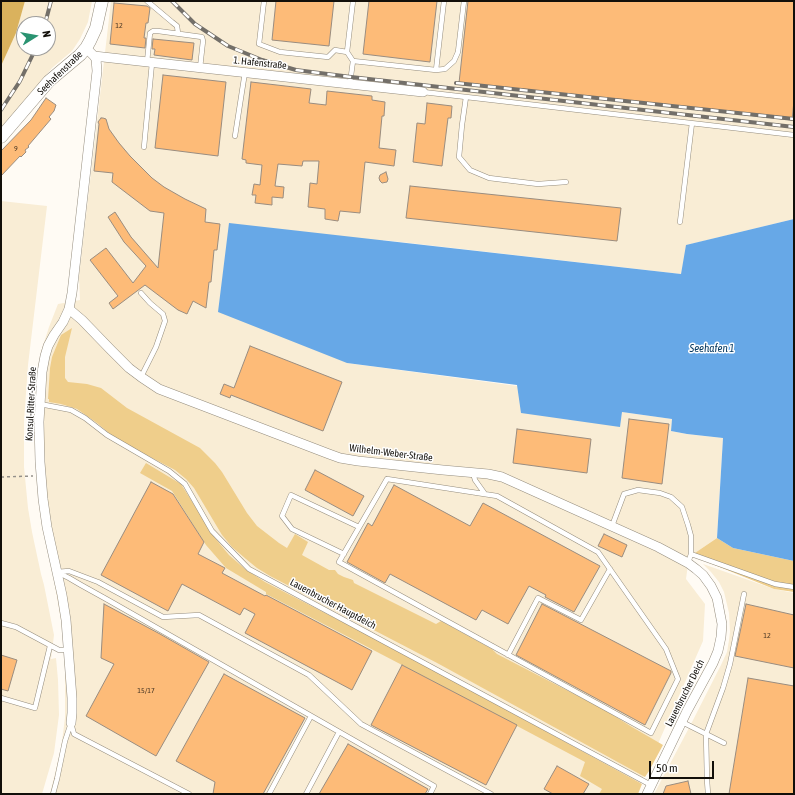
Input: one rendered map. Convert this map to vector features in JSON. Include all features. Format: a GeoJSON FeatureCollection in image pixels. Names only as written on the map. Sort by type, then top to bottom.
{"type":"FeatureCollection","features":[{"type":"Feature","properties":{"kind":"main road","name":"Seehafenstraße"},"geometry":{"type":"LineString","coordinates":[[1,137],[50,81],[80,55],[90,52],[90,41],[96,28],[102,1]]}},
{"type":"Feature","properties":{"kind":"street","name":"1. Hafenstraße"},"geometry":{"type":"LineString","coordinates":[[90,52],[150,63],[423,92]]}},
{"type":"Feature","properties":{"kind":"street","name":"Konsul-Ritter-Straße"},"geometry":{"type":"LineString","coordinates":[[71,723],[72,698],[65,613],[47,527],[43,499],[41,476],[40,404],[42,372],[45,356],[48,346],[69,309],[72,293],[97,71],[97,63],[90,52]]}},
{"type":"Feature","properties":{"kind":"street","name":"Wilhelm-Weber-Straße"},"geometry":{"type":"LineString","coordinates":[[69,309],[82,320],[129,368],[159,389],[340,458],[502,477],[612,526],[689,558],[711,586],[717,598]]}},
{"type":"Feature","properties":{"kind":"street","name":"Lauenbrucher Deich"},"geometry":{"type":"LineString","coordinates":[[647,794],[718,651],[722,624],[717,598]]}},
{"type":"Feature","properties":{"kind":"lane"},"geometry":{"type":"LineString","coordinates":[[147,1],[177,26],[178,33]]}},
{"type":"Feature","properties":{"kind":"lane"},"geometry":{"type":"LineString","coordinates":[[264,1],[259,44],[280,52],[328,57],[335,50],[347,52]]}},
{"type":"Feature","properties":{"kind":"lane"},"geometry":{"type":"LineString","coordinates":[[350,84],[353,61],[347,52],[353,1]]}},
{"type":"Feature","properties":{"kind":"lane"},"geometry":{"type":"LineString","coordinates":[[436,70],[444,1]]}},
{"type":"Feature","properties":{"kind":"lane"},"geometry":{"type":"LineString","coordinates":[[353,61],[436,70],[445,69],[454,61],[458,52],[464,1]]}},
{"type":"Feature","properties":{"kind":"lane"},"geometry":{"type":"LineString","coordinates":[[144,147],[150,63],[150,33],[158,30],[202,37],[200,68]]}},
{"type":"Feature","properties":{"kind":"lane"},"geometry":{"type":"LineString","coordinates":[[235,136],[245,72]]}},
{"type":"Feature","properties":{"kind":"lane"},"geometry":{"type":"LineString","coordinates":[[423,92],[794,135]]}},
{"type":"Feature","properties":{"kind":"lane"},"geometry":{"type":"LineString","coordinates":[[466,97],[459,157],[470,170],[489,178],[538,184],[566,182]]}},
{"type":"Feature","properties":{"kind":"lane"},"geometry":{"type":"LineString","coordinates":[[680,222],[692,123]]}},
{"type":"Feature","properties":{"kind":"lane"},"geometry":{"type":"LineString","coordinates":[[140,293],[163,314],[165,321],[156,347],[141,377]]}},
{"type":"Feature","properties":{"kind":"lane","name":"Lauenbrucher Hauptdeich"},"geometry":{"type":"LineString","coordinates":[[40,404],[71,410],[85,418],[107,435],[169,471],[185,484],[212,531],[249,569],[651,785]]}},
{"type":"Feature","properties":{"kind":"lane"},"geometry":{"type":"LineString","coordinates":[[473,473],[475,480],[485,494]]}},
{"type":"Feature","properties":{"kind":"lane"},"geometry":{"type":"LineString","coordinates":[[386,478],[498,496],[598,552],[666,649],[678,679],[651,733],[339,562],[359,527],[386,478]]}},
{"type":"Feature","properties":{"kind":"lane"},"geometry":{"type":"LineString","coordinates":[[612,526],[624,494],[638,490],[660,493],[671,497],[682,507],[691,536],[689,558],[775,584],[794,587]]}},
{"type":"Feature","properties":{"kind":"lane"},"geometry":{"type":"LineString","coordinates":[[344,554],[292,529],[282,516],[291,495],[359,527]]}},
{"type":"Feature","properties":{"kind":"lane"},"geometry":{"type":"LineString","coordinates":[[508,655],[538,598],[581,620],[610,569]]}},
{"type":"Feature","properties":{"kind":"lane"},"geometry":{"type":"LineString","coordinates":[[57,572],[69,571],[98,582],[164,617],[199,615],[309,675],[361,724],[491,794]]}},
{"type":"Feature","properties":{"kind":"lane"},"geometry":{"type":"LineString","coordinates":[[57,572],[434,786],[430,794]]}},
{"type":"Feature","properties":{"kind":"lane"},"geometry":{"type":"LineString","coordinates":[[708,794],[706,734],[730,664],[744,594]]}},
{"type":"Feature","properties":{"kind":"lane"},"geometry":{"type":"LineString","coordinates":[[1,623],[16,627],[59,650],[69,650]]}},
{"type":"Feature","properties":{"kind":"lane"},"geometry":{"type":"LineString","coordinates":[[1,698],[35,708],[50,646]]}},
{"type":"Feature","properties":{"kind":"lane"},"geometry":{"type":"LineString","coordinates":[[269,794],[311,716]]}},
{"type":"Feature","properties":{"kind":"lane"},"geometry":{"type":"LineString","coordinates":[[682,722],[724,743]]}},
{"type":"Feature","properties":{"kind":"lane"},"geometry":{"type":"LineString","coordinates":[[53,794],[71,723]]}},
{"type":"Feature","properties":{"kind":"lane"},"geometry":{"type":"LineString","coordinates":[[71,723],[74,734],[189,794]]}},
{"type":"Feature","properties":{"kind":"lane"},"geometry":{"type":"LineString","coordinates":[[306,794],[340,732]]}},
{"type":"Feature","properties":{"kind":"path"},"geometry":{"type":"LineString","coordinates":[[1,477],[41,476]]}},
{"type":"Feature","properties":{"kind":"shaded area"},"geometry":{"type":"Polygon","coordinates":[[[1,1],[25,1],[21,16],[16,16],[16,33],[1,66],[1,1]]]}},
{"type":"Feature","properties":{"kind":"shaded area"},"geometry":{"type":"Polygon","coordinates":[[[25,1],[92,1],[88,22],[80,39],[72,51],[52,68],[1,130],[1,66],[16,33],[16,56],[56,56],[56,16],[21,16],[25,1]]]}},
{"type":"Feature","properties":{"kind":"shaded area"},"geometry":{"type":"Polygon","coordinates":[[[111,1],[794,1],[794,219],[687,245],[681,274],[383,240],[347,363],[517,386],[620,426],[622,412],[672,419],[671,431],[723,438],[717,538],[689,557],[686,579],[705,604],[703,641],[636,794],[50,794],[61,749],[65,718],[65,668],[62,626],[50,558],[37,409],[41,352],[58,304],[80,300],[79,276],[111,1]]]}},
{"type":"Feature","properties":{"kind":"shaded area"},"geometry":{"type":"Polygon","coordinates":[[[1,201],[47,206],[28,365],[24,421],[24,467],[28,508],[54,635],[51,659],[56,658],[58,680],[59,715],[54,753],[42,794],[1,794],[1,201]]]}},
{"type":"Feature","properties":{"kind":"shaded area"},"geometry":{"type":"Polygon","coordinates":[[[72,328],[65,357],[65,378],[68,382],[87,384],[101,388],[127,408],[200,448],[222,472],[247,513],[257,526],[287,548],[295,534],[308,542],[302,555],[329,570],[335,570],[338,574],[353,580],[354,583],[436,624],[441,621],[492,649],[497,654],[605,710],[663,745],[645,777],[439,664],[257,568],[232,547],[222,535],[194,488],[175,470],[116,439],[77,409],[49,402],[50,368],[52,357],[61,335],[72,328]]]}},
{"type":"Feature","properties":{"kind":"shaded area"},"geometry":{"type":"Polygon","coordinates":[[[146,463],[181,484],[215,538],[229,555],[245,569],[265,582],[414,659],[642,784],[638,794],[599,794],[602,789],[580,776],[585,762],[266,594],[266,592],[226,568],[206,545],[172,491],[140,473],[146,463]]]}},
{"type":"Feature","properties":{"kind":"shaded area"},"geometry":{"type":"Polygon","coordinates":[[[717,538],[733,548],[794,561],[794,592],[774,589],[695,557],[689,557],[717,538]]]}},
{"type":"Feature","properties":{"kind":"shaded area"},"geometry":{"type":"Polygon","coordinates":[[[703,564],[774,589],[794,593],[794,794],[654,794],[727,652],[730,632],[729,613],[724,592],[719,582],[703,564]]]}},
{"type":"Feature","properties":{"kind":"water","name":"Seehafen 1"},"geometry":{"type":"Polygon","coordinates":[[[794,219],[794,561],[733,548],[717,538],[723,438],[671,431],[672,419],[622,412],[620,427],[521,413],[517,385],[347,363],[218,312],[229,223],[681,274],[686,245],[794,219]]]}},
{"type":"Feature","properties":{"kind":"building"},"geometry":{"type":"Polygon","coordinates":[[[276,1],[334,1],[329,46],[272,40],[276,1]]]}},
{"type":"Feature","properties":{"kind":"building"},"geometry":{"type":"Polygon","coordinates":[[[369,1],[437,1],[430,62],[363,54],[369,1]]]}},
{"type":"Feature","properties":{"kind":"building"},"geometry":{"type":"Polygon","coordinates":[[[468,1],[794,1],[794,101],[792,120],[459,83],[468,1]]]}},
{"type":"Feature","properties":{"kind":"building"},"geometry":{"type":"Polygon","coordinates":[[[114,3],[147,6],[150,8],[144,38],[146,38],[145,48],[110,44],[114,3]]]}},
{"type":"Feature","properties":{"kind":"building"},"geometry":{"type":"Polygon","coordinates":[[[153,39],[194,43],[192,60],[154,55],[155,49],[152,49],[153,39]]]}},
{"type":"Feature","properties":{"kind":"building"},"geometry":{"type":"Polygon","coordinates":[[[163,75],[226,82],[218,156],[155,148],[163,75]]]}},
{"type":"Feature","properties":{"kind":"building"},"geometry":{"type":"Polygon","coordinates":[[[251,82],[311,89],[309,103],[326,105],[327,91],[372,96],[372,100],[385,102],[379,148],[396,150],[394,166],[365,162],[360,213],[340,211],[338,221],[325,219],[325,209],[308,207],[310,183],[317,184],[319,161],[303,161],[302,166],[278,164],[275,186],[284,187],[283,198],[272,197],[272,205],[255,203],[256,195],[252,195],[254,184],[260,185],[262,165],[246,163],[246,160],[242,159],[251,82]]]}},
{"type":"Feature","properties":{"kind":"building"},"geometry":{"type":"Polygon","coordinates":[[[46,98],[56,105],[54,111],[49,117],[51,119],[28,146],[29,147],[25,150],[26,152],[21,157],[20,156],[1,176],[1,151],[31,120],[46,98]]]}},
{"type":"Feature","properties":{"kind":"building"},"geometry":{"type":"Polygon","coordinates":[[[427,103],[452,106],[451,118],[448,118],[442,166],[413,162],[417,123],[425,124],[427,103]]]}},
{"type":"Feature","properties":{"kind":"building"},"geometry":{"type":"Polygon","coordinates":[[[101,118],[106,119],[109,129],[119,143],[152,178],[164,187],[206,209],[205,222],[220,224],[217,250],[214,250],[211,282],[209,282],[206,308],[193,301],[187,314],[178,310],[145,285],[113,309],[109,303],[118,296],[90,260],[106,248],[133,283],[146,266],[124,242],[108,217],[115,212],[131,237],[158,268],[164,213],[150,211],[112,182],[113,173],[94,171],[98,122],[101,118]]]}},
{"type":"Feature","properties":{"kind":"building"},"geometry":{"type":"Polygon","coordinates":[[[386,172],[388,179],[387,182],[382,183],[379,178],[380,175],[386,172]]]}},
{"type":"Feature","properties":{"kind":"building"},"geometry":{"type":"Polygon","coordinates":[[[410,186],[621,208],[617,241],[406,218],[410,186]]]}},
{"type":"Feature","properties":{"kind":"building"},"geometry":{"type":"Polygon","coordinates":[[[250,346],[342,382],[323,431],[231,395],[230,398],[220,394],[224,384],[234,388],[250,346]]]}},
{"type":"Feature","properties":{"kind":"building"},"geometry":{"type":"Polygon","coordinates":[[[629,419],[669,424],[662,484],[622,478],[629,419]]]}},
{"type":"Feature","properties":{"kind":"building"},"geometry":{"type":"Polygon","coordinates":[[[517,429],[591,439],[587,473],[513,463],[517,429]]]}},
{"type":"Feature","properties":{"kind":"building"},"geometry":{"type":"Polygon","coordinates":[[[315,470],[364,496],[353,516],[305,490],[315,470]]]}},
{"type":"Feature","properties":{"kind":"building"},"geometry":{"type":"Polygon","coordinates":[[[151,482],[173,494],[204,542],[198,554],[225,568],[222,573],[372,651],[352,690],[245,633],[255,614],[244,608],[240,615],[182,584],[168,611],[101,575],[151,482]]]}},
{"type":"Feature","properties":{"kind":"building"},"geometry":{"type":"Polygon","coordinates":[[[394,485],[470,526],[483,503],[600,566],[574,612],[545,597],[546,595],[529,586],[508,624],[482,610],[476,620],[390,574],[385,583],[347,562],[368,523],[372,526],[394,485]]]}},
{"type":"Feature","properties":{"kind":"building"},"geometry":{"type":"Polygon","coordinates":[[[604,534],[627,545],[622,557],[598,546],[604,534]]]}},
{"type":"Feature","properties":{"kind":"building"},"geometry":{"type":"Polygon","coordinates":[[[104,604],[209,662],[156,756],[86,716],[114,664],[101,658],[104,604]]]}},
{"type":"Feature","properties":{"kind":"building"},"geometry":{"type":"Polygon","coordinates":[[[542,604],[671,671],[645,725],[516,655],[542,604]]]}},
{"type":"Feature","properties":{"kind":"building"},"geometry":{"type":"Polygon","coordinates":[[[746,604],[794,615],[794,668],[735,656],[746,604]]]}},
{"type":"Feature","properties":{"kind":"building"},"geometry":{"type":"Polygon","coordinates":[[[1,655],[17,660],[8,691],[1,689],[1,655]]]}},
{"type":"Feature","properties":{"kind":"building"},"geometry":{"type":"Polygon","coordinates":[[[402,665],[517,725],[486,785],[371,725],[402,665]]]}},
{"type":"Feature","properties":{"kind":"building"},"geometry":{"type":"Polygon","coordinates":[[[224,674],[305,718],[263,794],[213,794],[215,782],[176,761],[224,674]]]}},
{"type":"Feature","properties":{"kind":"building"},"geometry":{"type":"Polygon","coordinates":[[[748,678],[794,686],[794,794],[729,794],[748,678]]]}},
{"type":"Feature","properties":{"kind":"building"},"geometry":{"type":"Polygon","coordinates":[[[348,744],[428,789],[425,794],[319,794],[348,744]]]}},
{"type":"Feature","properties":{"kind":"building"},"geometry":{"type":"Polygon","coordinates":[[[557,766],[589,784],[583,794],[553,794],[544,789],[557,766]]]}},
{"type":"Feature","properties":{"kind":"building"},"geometry":{"type":"Polygon","coordinates":[[[688,781],[691,794],[663,794],[666,786],[688,781]]]}},
{"type":"Feature","properties":{"kind":"railway"},"geometry":{"type":"LineString","coordinates":[[47,16],[51,1]]}},
{"type":"Feature","properties":{"kind":"railway"},"geometry":{"type":"LineString","coordinates":[[172,1],[195,24],[228,46],[262,60],[296,70],[794,127]]}},
{"type":"Feature","properties":{"kind":"railway"},"geometry":{"type":"LineString","coordinates":[[1,110],[20,81],[32,56]]}},
{"type":"Feature","properties":{"kind":"railway"},"geometry":{"type":"LineString","coordinates":[[456,83],[794,119]]}}]}
